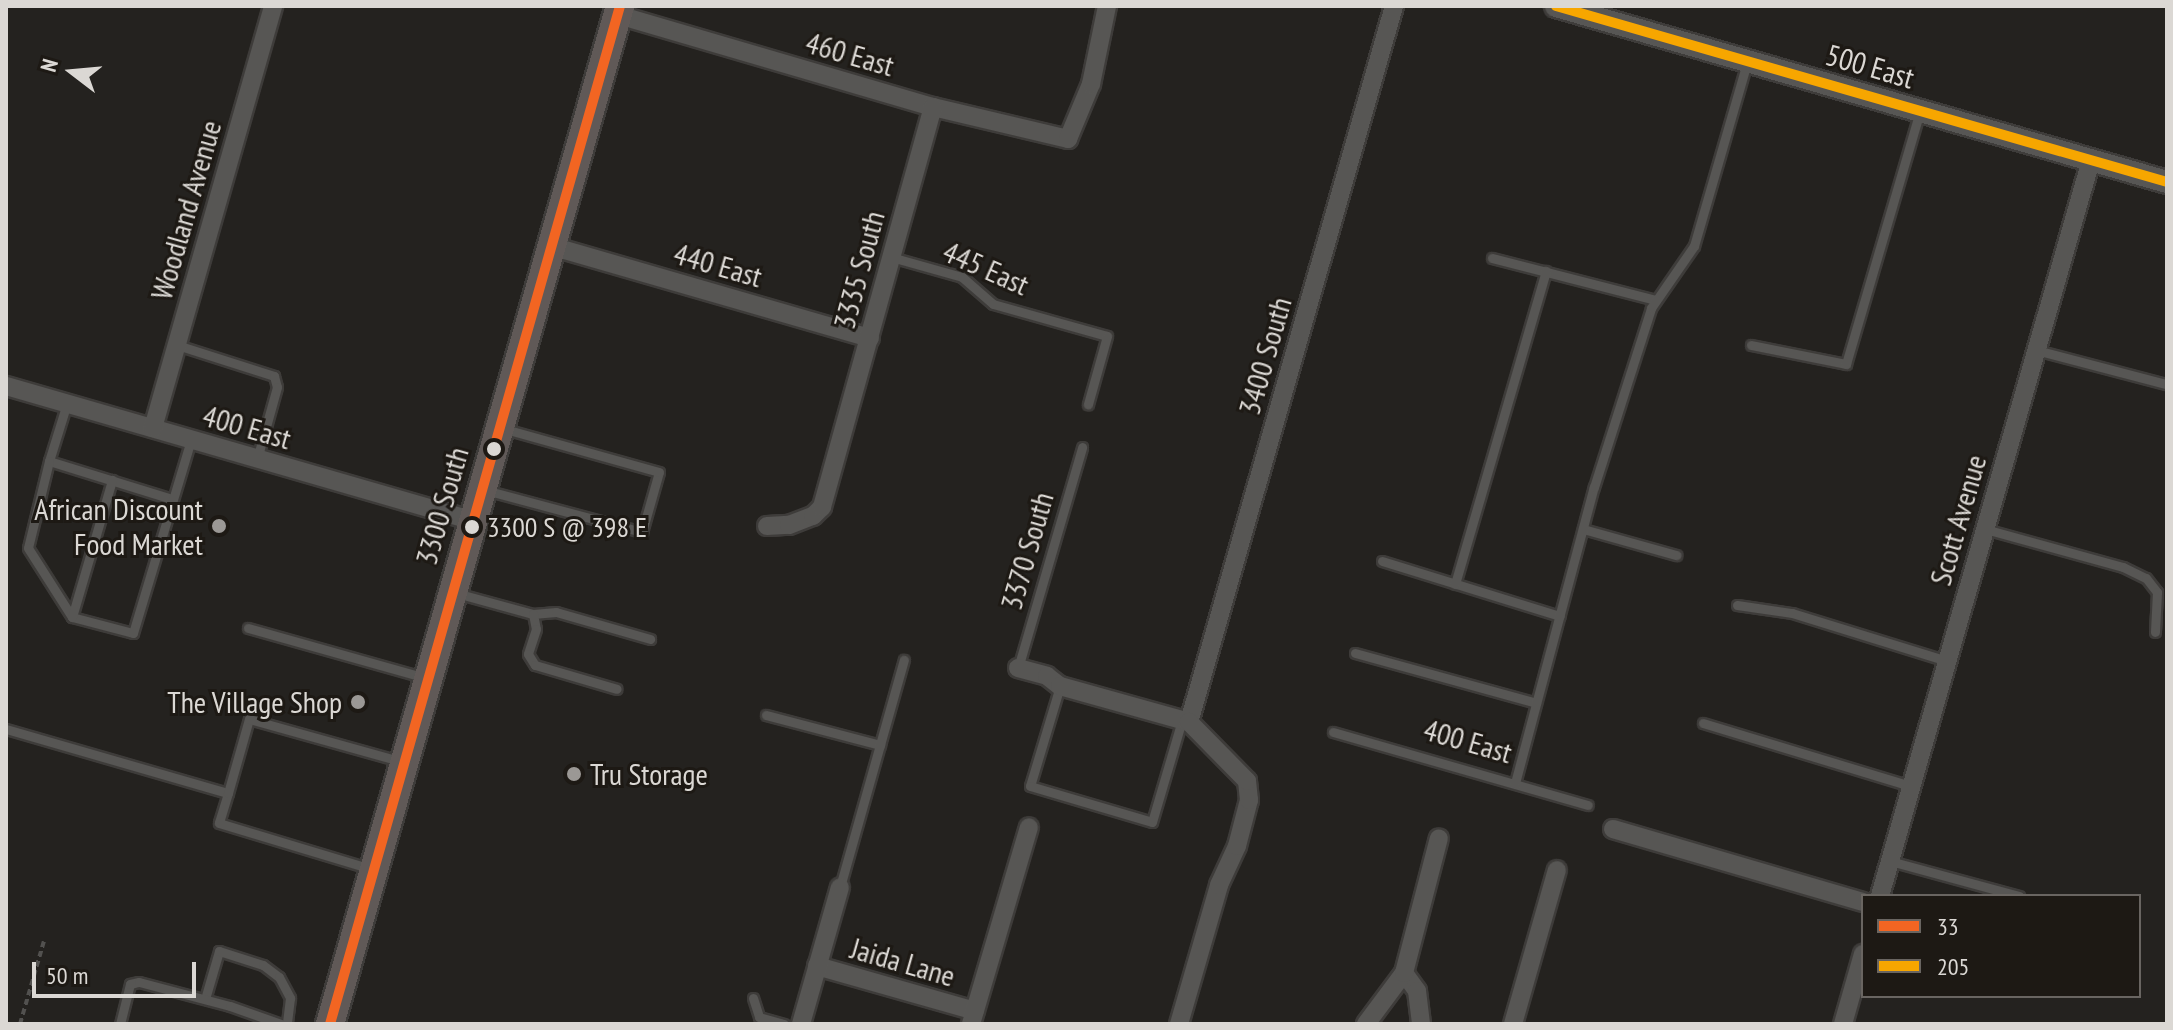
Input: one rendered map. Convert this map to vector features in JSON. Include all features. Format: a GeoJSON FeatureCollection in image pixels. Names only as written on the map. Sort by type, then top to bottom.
{"type":"FeatureCollection","features":[{"type":"Feature","properties":{"kind":"main road","name":"3300 South"},"geometry":{"type":"LineString","coordinates":[[330,1024],[619,10]]}},
{"type":"Feature","properties":{"kind":"street","name":"Woodland Avenue"},"geometry":{"type":"LineString","coordinates":[[153,428],[273,6]]}},
{"type":"Feature","properties":{"kind":"street","name":"460 East"},"geometry":{"type":"LineString","coordinates":[[619,10],[933,107],[1068,139],[1091,84],[1107,6]]}},
{"type":"Feature","properties":{"kind":"street","name":"3400 South"},"geometry":{"type":"LineString","coordinates":[[1186,721],[1394,6]]}},
{"type":"Feature","properties":{"kind":"street","name":"500 East"},"geometry":{"type":"LineString","coordinates":[[1556,6],[2167,182]]}},
{"type":"Feature","properties":{"kind":"street","name":"3335 South"},"geometry":{"type":"LineString","coordinates":[[767,526],[789,525],[813,516],[822,507],[933,107]]}},
{"type":"Feature","properties":{"kind":"street","name":"Scott Avenue"},"geometry":{"type":"LineString","coordinates":[[1881,894],[2091,160]]}},
{"type":"Feature","properties":{"kind":"street","name":"440 East"},"geometry":{"type":"LineString","coordinates":[[551,246],[870,338]]}},
{"type":"Feature","properties":{"kind":"street","name":"400 East"},"geometry":{"type":"LineString","coordinates":[[6,386],[473,521]]}},
{"type":"Feature","properties":{"kind":"street"},"geometry":{"type":"LineString","coordinates":[[1018,668],[1047,676],[1060,686],[1186,721],[1247,781],[1249,800],[1237,846],[1219,885],[1179,1024]]}},
{"type":"Feature","properties":{"kind":"street"},"geometry":{"type":"LineString","coordinates":[[973,1017],[1029,827]]}},
{"type":"Feature","properties":{"kind":"street"},"geometry":{"type":"LineString","coordinates":[[1613,829],[1861,901]]}},
{"type":"Feature","properties":{"kind":"street"},"geometry":{"type":"LineString","coordinates":[[1366,1024],[1404,973],[1439,838]]}},
{"type":"Feature","properties":{"kind":"street"},"geometry":{"type":"LineString","coordinates":[[1513,1024],[1557,870]]}},
{"type":"Feature","properties":{"kind":"street"},"geometry":{"type":"LineString","coordinates":[[801,1024],[840,887]]}},
{"type":"Feature","properties":{"kind":"street"},"geometry":{"type":"LineString","coordinates":[[1843,1024],[1861,961]]}},
{"type":"Feature","properties":{"kind":"street","name":"Jaida Lane"},"geometry":{"type":"LineString","coordinates":[[817,966],[973,1017]]}},
{"type":"Feature","properties":{"kind":"street"},"geometry":{"type":"LineString","coordinates":[[1404,973],[1417,991],[1421,1024]]}},
{"type":"Feature","properties":{"kind":"lane"},"geometry":{"type":"LineString","coordinates":[[1515,783],[1583,529],[1656,300],[1694,246],[1747,62]]}},
{"type":"Feature","properties":{"kind":"lane"},"geometry":{"type":"LineString","coordinates":[[1751,345],[1846,364],[1920,111]]}},
{"type":"Feature","properties":{"kind":"lane","name":"445 East"},"geometry":{"type":"LineString","coordinates":[[891,257],[962,277],[993,304],[1107,336],[1088,404]]}},
{"type":"Feature","properties":{"kind":"lane"},"geometry":{"type":"LineString","coordinates":[[1492,258],[1656,300]]}},
{"type":"Feature","properties":{"kind":"lane"},"geometry":{"type":"LineString","coordinates":[[1455,584],[1546,271]]}},
{"type":"Feature","properties":{"kind":"lane"},"geometry":{"type":"LineString","coordinates":[[177,345],[274,376],[277,387],[257,459]]}},
{"type":"Feature","properties":{"kind":"lane"},"geometry":{"type":"LineString","coordinates":[[2036,350],[2166,384]]}},
{"type":"Feature","properties":{"kind":"lane"},"geometry":{"type":"LineString","coordinates":[[67,403],[28,548],[72,617],[133,633],[191,440]]}},
{"type":"Feature","properties":{"kind":"lane"},"geometry":{"type":"LineString","coordinates":[[482,489],[642,532],[659,472],[499,428]]}},
{"type":"Feature","properties":{"kind":"lane","name":"3370 South"},"geometry":{"type":"LineString","coordinates":[[1018,668],[1082,447]]}},
{"type":"Feature","properties":{"kind":"lane"},"geometry":{"type":"LineString","coordinates":[[49,461],[172,499]]}},
{"type":"Feature","properties":{"kind":"lane"},"geometry":{"type":"LineString","coordinates":[[72,617],[112,480]]}},
{"type":"Feature","properties":{"kind":"lane"},"geometry":{"type":"LineString","coordinates":[[1583,529],[1676,555]]}},
{"type":"Feature","properties":{"kind":"lane"},"geometry":{"type":"LineString","coordinates":[[1985,529],[2123,567],[2146,578],[2157,592],[2155,632]]}},
{"type":"Feature","properties":{"kind":"lane"},"geometry":{"type":"LineString","coordinates":[[1382,561],[1560,616]]}},
{"type":"Feature","properties":{"kind":"lane"},"geometry":{"type":"LineString","coordinates":[[453,592],[533,614],[556,612],[650,639]]}},
{"type":"Feature","properties":{"kind":"lane"},"geometry":{"type":"LineString","coordinates":[[1737,605],[1792,613],[1947,661]]}},
{"type":"Feature","properties":{"kind":"lane"},"geometry":{"type":"LineString","coordinates":[[533,614],[536,629],[528,654],[535,665],[617,689]]}},
{"type":"Feature","properties":{"kind":"lane"},"geometry":{"type":"LineString","coordinates":[[248,628],[429,679]]}},
{"type":"Feature","properties":{"kind":"lane"},"geometry":{"type":"LineString","coordinates":[[1355,653],[1536,703]]}},
{"type":"Feature","properties":{"kind":"lane"},"geometry":{"type":"LineString","coordinates":[[840,887],[904,660]]}},
{"type":"Feature","properties":{"kind":"lane"},"geometry":{"type":"LineString","coordinates":[[1060,686],[1030,786],[1152,822],[1186,721]]}},
{"type":"Feature","properties":{"kind":"lane"},"geometry":{"type":"LineString","coordinates":[[766,715],[880,745]]}},
{"type":"Feature","properties":{"kind":"lane"},"geometry":{"type":"LineString","coordinates":[[375,870],[219,823],[249,719],[405,763]]}},
{"type":"Feature","properties":{"kind":"lane"},"geometry":{"type":"LineString","coordinates":[[1703,723],[1911,786]]}},
{"type":"Feature","properties":{"kind":"lane"},"geometry":{"type":"LineString","coordinates":[[6,729],[228,793]]}},
{"type":"Feature","properties":{"kind":"lane","name":"400 East"},"geometry":{"type":"LineString","coordinates":[[1333,732],[1588,805]]}},
{"type":"Feature","properties":{"kind":"lane"},"geometry":{"type":"LineString","coordinates":[[1890,861],[2012,894]]}},
{"type":"Feature","properties":{"kind":"lane"},"geometry":{"type":"LineString","coordinates":[[120,1024],[130,984],[139,982],[284,1024],[290,998],[279,977],[263,965],[219,951],[205,999]]}},
{"type":"Feature","properties":{"kind":"lane"},"geometry":{"type":"LineString","coordinates":[[753,998],[759,1017],[784,1024]]}},
{"type":"Feature","properties":{"kind":"path"},"geometry":{"type":"LineString","coordinates":[[20,1024],[44,941]]}},
{"type":"Feature","properties":{"kind":"transit line","name":"33"},"geometry":{"type":"LineString","coordinates":[[330,1024],[620,6]]}},
{"type":"Feature","properties":{"kind":"transit line","name":"205"},"geometry":{"type":"LineString","coordinates":[[1556,6],[2167,182]]}},
{"type":"Feature","properties":{"kind":"place","name":"African Discount Food Market"},"geometry":{"type":"Point","coordinates":[219,526]}},
{"type":"Feature","properties":{"kind":"place","name":"3300 S @ 398 E"},"geometry":{"type":"Point","coordinates":[472,527]}},
{"type":"Feature","properties":{"kind":"place","name":"The Village Shop"},"geometry":{"type":"Point","coordinates":[358,702]}},
{"type":"Feature","properties":{"kind":"place","name":"Tru Storage"},"geometry":{"type":"Point","coordinates":[574,774]}}]}
